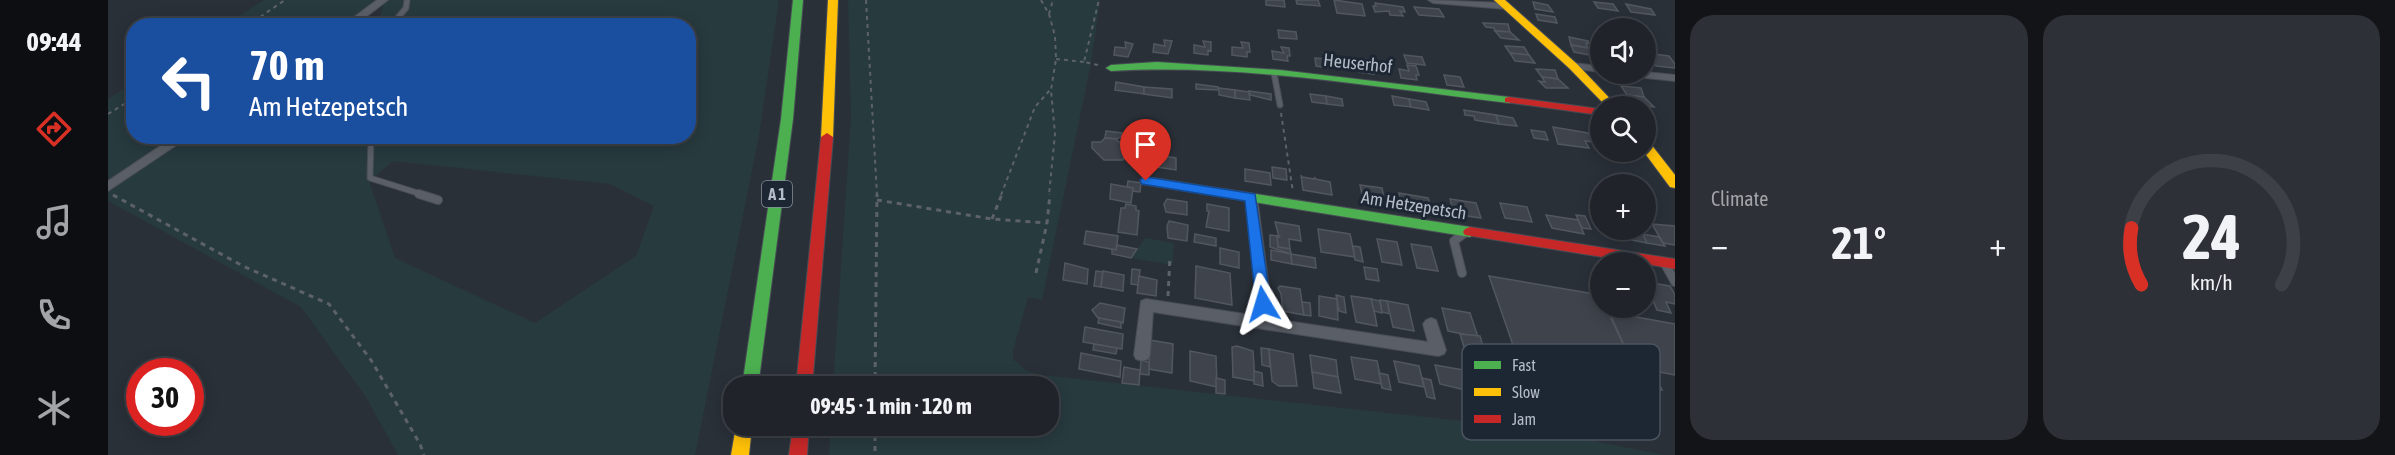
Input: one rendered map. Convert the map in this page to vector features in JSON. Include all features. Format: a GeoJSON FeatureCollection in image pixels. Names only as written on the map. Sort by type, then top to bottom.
{"type":"FeatureCollection","features":[{"type":"Feature","properties":{"kind":"main road","name":"A 1"},"geometry":{"type":"LineString","coordinates":[[752,376],[788,118],[798,0]]}},
{"type":"Feature","properties":{"kind":"main road"},"geometry":{"type":"LineString","coordinates":[[805,376],[829,116],[833,0]]}},
{"type":"Feature","properties":{"kind":"main road"},"geometry":{"type":"LineString","coordinates":[[1503,3],[1573,66],[1602,96]]}},
{"type":"Feature","properties":{"kind":"main road","name":"Heuserhof"},"geometry":{"type":"LineString","coordinates":[[1111,68],[1136,65],[1274,73],[1412,87],[1590,111]]}},
{"type":"Feature","properties":{"kind":"main road"},"geometry":{"type":"LineString","coordinates":[[1656,159],[1675,184]]}},
{"type":"Feature","properties":{"kind":"main road","name":"Am Hetzepetsch"},"geometry":{"type":"LineString","coordinates":[[1146,181],[1670,263]]}},
{"type":"Feature","properties":{"kind":"main road"},"geometry":{"type":"LineString","coordinates":[[740,455],[743,436]]}},
{"type":"Feature","properties":{"kind":"main road"},"geometry":{"type":"LineString","coordinates":[[798,455],[800,436]]}},
{"type":"Feature","properties":{"kind":"street"},"geometry":{"type":"LineString","coordinates":[[358,18],[383,0]]}},
{"type":"Feature","properties":{"kind":"street"},"geometry":{"type":"LineString","coordinates":[[1433,0],[1503,3]]}},
{"type":"Feature","properties":{"kind":"street"},"geometry":{"type":"LineString","coordinates":[[1573,66],[1590,68]]}},
{"type":"Feature","properties":{"kind":"street"},"geometry":{"type":"LineString","coordinates":[[1656,76],[1675,78]]}},
{"type":"Feature","properties":{"kind":"street"},"geometry":{"type":"LineString","coordinates":[[108,187],[172,144]]}},
{"type":"Feature","properties":{"kind":"street"},"geometry":{"type":"LineString","coordinates":[[1251,197],[1266,323]]}},
{"type":"Feature","properties":{"kind":"street"},"geometry":{"type":"LineString","coordinates":[[1142,355],[1146,305],[1438,350],[1431,324]]}},
{"type":"Feature","properties":{"kind":"lane"},"geometry":{"type":"LineString","coordinates":[[398,18],[406,8],[407,0]]}},
{"type":"Feature","properties":{"kind":"lane"},"geometry":{"type":"LineString","coordinates":[[1274,73],[1280,105]]}},
{"type":"Feature","properties":{"kind":"lane"},"geometry":{"type":"LineString","coordinates":[[371,144],[370,178],[438,200]]}},
{"type":"Feature","properties":{"kind":"lane"},"geometry":{"type":"LineString","coordinates":[[1462,273],[1454,241],[1467,231]]}},
{"type":"Feature","properties":{"kind":"lane"},"geometry":{"type":"LineString","coordinates":[[1670,263],[1675,282]]}},
{"type":"Feature","properties":{"kind":"path"},"geometry":{"type":"LineString","coordinates":[[259,18],[285,0]]}},
{"type":"Feature","properties":{"kind":"path"},"geometry":{"type":"LineString","coordinates":[[866,0],[877,200],[875,376]]}},
{"type":"Feature","properties":{"kind":"path"},"geometry":{"type":"LineString","coordinates":[[1036,273],[1047,223],[1055,134],[1051,90],[1056,59],[1055,36],[1049,14],[1041,0]]}},
{"type":"Feature","properties":{"kind":"path"},"geometry":{"type":"LineString","coordinates":[[1049,14],[1053,0]]}},
{"type":"Feature","properties":{"kind":"path"},"geometry":{"type":"LineString","coordinates":[[1084,62],[1099,0]]}},
{"type":"Feature","properties":{"kind":"path"},"geometry":{"type":"LineString","coordinates":[[1056,59],[1111,68]]}},
{"type":"Feature","properties":{"kind":"path"},"geometry":{"type":"LineString","coordinates":[[992,219],[1035,107],[1051,90]]}},
{"type":"Feature","properties":{"kind":"path"},"geometry":{"type":"LineString","coordinates":[[108,114],[126,103]]}},
{"type":"Feature","properties":{"kind":"path"},"geometry":{"type":"LineString","coordinates":[[1280,105],[1295,204]]}},
{"type":"Feature","properties":{"kind":"path"},"geometry":{"type":"LineString","coordinates":[[108,193],[243,266],[329,304],[371,360],[420,444],[424,455]]}},
{"type":"Feature","properties":{"kind":"path"},"geometry":{"type":"LineString","coordinates":[[877,200],[992,219],[1047,223]]}},
{"type":"Feature","properties":{"kind":"path"},"geometry":{"type":"LineString","coordinates":[[1167,309],[1170,256]]}},
{"type":"Feature","properties":{"kind":"path"},"geometry":{"type":"LineString","coordinates":[[874,455],[875,436]]}},
{"type":"Feature","properties":{"kind":"green space"},"geometry":{"type":"Polygon","coordinates":[[[264,0],[779,0],[759,135],[695,455],[398,455],[366,397],[301,307],[108,201],[108,99],[126,87],[126,144],[696,144],[696,18],[379,18],[384,4],[363,18],[235,18],[264,0]],[[393,161],[369,181],[395,258],[535,323],[636,256],[654,206],[610,184],[393,161]]]}},
{"type":"Feature","properties":{"kind":"green space"},"geometry":{"type":"Polygon","coordinates":[[[848,0],[1100,0],[1091,63],[1042,300],[1028,297],[1013,351],[1013,359],[1027,371],[1051,376],[834,376],[851,117],[848,0]]]}},
{"type":"Feature","properties":{"kind":"green space"},"geometry":{"type":"Polygon","coordinates":[[[1145,238],[1174,243],[1173,265],[1131,258],[1145,238]]]}},
{"type":"Feature","properties":{"kind":"green space"},"geometry":{"type":"Polygon","coordinates":[[[1059,377],[1462,421],[1462,440],[1588,440],[1665,455],[829,455],[830,436],[1059,436],[1059,377]]]}},
{"type":"Feature","properties":{"kind":"building"},"geometry":{"type":"Polygon","coordinates":[[[1266,0],[1284,0],[1285,7],[1266,5],[1266,0]]]}},
{"type":"Feature","properties":{"kind":"building"},"geometry":{"type":"Polygon","coordinates":[[[1296,0],[1318,0],[1320,6],[1297,4],[1296,0]]]}},
{"type":"Feature","properties":{"kind":"building"},"geometry":{"type":"Polygon","coordinates":[[[1334,0],[1362,4],[1365,16],[1337,13],[1334,0]]]}},
{"type":"Feature","properties":{"kind":"building"},"geometry":{"type":"Polygon","coordinates":[[[1533,2],[1548,5],[1553,12],[1535,9],[1533,2]]]}},
{"type":"Feature","properties":{"kind":"building"},"geometry":{"type":"Polygon","coordinates":[[[1594,2],[1613,4],[1618,11],[1598,8],[1594,2]]]}},
{"type":"Feature","properties":{"kind":"building"},"geometry":{"type":"Polygon","coordinates":[[[1375,3],[1403,7],[1405,12],[1400,11],[1403,16],[1390,15],[1389,11],[1375,12],[1373,6],[1376,6],[1375,3]]]}},
{"type":"Feature","properties":{"kind":"building"},"geometry":{"type":"Polygon","coordinates":[[[1626,4],[1651,9],[1655,15],[1631,12],[1626,4]]]}},
{"type":"Feature","properties":{"kind":"building"},"geometry":{"type":"Polygon","coordinates":[[[1414,7],[1439,9],[1444,17],[1419,15],[1414,7]]]}},
{"type":"Feature","properties":{"kind":"building"},"geometry":{"type":"Polygon","coordinates":[[[1536,14],[1555,17],[1557,23],[1538,20],[1536,14]]]}},
{"type":"Feature","properties":{"kind":"building"},"geometry":{"type":"Polygon","coordinates":[[[1483,23],[1508,24],[1510,32],[1495,31],[1494,28],[1486,27],[1483,23]]]}},
{"type":"Feature","properties":{"kind":"building"},"geometry":{"type":"Polygon","coordinates":[[[1278,30],[1296,32],[1297,39],[1279,38],[1278,30]]]}},
{"type":"Feature","properties":{"kind":"building"},"geometry":{"type":"Polygon","coordinates":[[[1495,31],[1510,32],[1519,40],[1501,38],[1495,31]]]}},
{"type":"Feature","properties":{"kind":"building"},"geometry":{"type":"Polygon","coordinates":[[[1569,37],[1588,41],[1590,44],[1586,43],[1588,48],[1571,45],[1569,37]]]}},
{"type":"Feature","properties":{"kind":"building"},"geometry":{"type":"Polygon","coordinates":[[[1164,40],[1172,41],[1168,54],[1153,52],[1154,44],[1165,46],[1164,40]]]}},
{"type":"Feature","properties":{"kind":"building"},"geometry":{"type":"Polygon","coordinates":[[[1203,41],[1211,42],[1211,51],[1208,50],[1208,55],[1194,53],[1194,45],[1205,47],[1203,41]]]}},
{"type":"Feature","properties":{"kind":"building"},"geometry":{"type":"Polygon","coordinates":[[[1125,42],[1133,44],[1128,57],[1114,55],[1115,47],[1126,48],[1125,42]]]}},
{"type":"Feature","properties":{"kind":"building"},"geometry":{"type":"Polygon","coordinates":[[[1241,42],[1249,43],[1250,52],[1247,52],[1247,57],[1232,55],[1232,47],[1243,48],[1241,42]]]}},
{"type":"Feature","properties":{"kind":"building"},"geometry":{"type":"Polygon","coordinates":[[[1571,45],[1588,48],[1590,55],[1574,52],[1571,45]]]}},
{"type":"Feature","properties":{"kind":"building"},"geometry":{"type":"Polygon","coordinates":[[[1505,46],[1524,47],[1529,55],[1510,53],[1505,46]]]}},
{"type":"Feature","properties":{"kind":"building"},"geometry":{"type":"Polygon","coordinates":[[[1281,47],[1289,48],[1288,61],[1273,59],[1272,51],[1284,53],[1281,47]]]}},
{"type":"Feature","properties":{"kind":"building"},"geometry":{"type":"Polygon","coordinates":[[[1323,53],[1332,54],[1334,63],[1330,63],[1331,68],[1316,66],[1315,58],[1326,59],[1323,53]]]}},
{"type":"Feature","properties":{"kind":"building"},"geometry":{"type":"Polygon","coordinates":[[[1510,53],[1529,55],[1535,63],[1515,61],[1510,53]]]}},
{"type":"Feature","properties":{"kind":"building"},"geometry":{"type":"Polygon","coordinates":[[[1656,54],[1669,56],[1675,68],[1656,66],[1656,54]]]}},
{"type":"Feature","properties":{"kind":"building"},"geometry":{"type":"Polygon","coordinates":[[[1404,55],[1422,57],[1425,65],[1407,63],[1404,55]]]}},
{"type":"Feature","properties":{"kind":"building"},"geometry":{"type":"Polygon","coordinates":[[[1365,59],[1374,60],[1376,69],[1373,69],[1374,74],[1359,72],[1357,63],[1369,65],[1365,59]]]}},
{"type":"Feature","properties":{"kind":"building"},"geometry":{"type":"Polygon","coordinates":[[[1407,65],[1416,66],[1419,75],[1416,75],[1417,80],[1401,78],[1399,69],[1409,71],[1407,65]]]}},
{"type":"Feature","properties":{"kind":"building"},"geometry":{"type":"Polygon","coordinates":[[[1536,69],[1555,70],[1558,79],[1542,77],[1536,69]]]}},
{"type":"Feature","properties":{"kind":"building"},"geometry":{"type":"Polygon","coordinates":[[[1444,75],[1460,77],[1464,87],[1447,85],[1444,75]]]}},
{"type":"Feature","properties":{"kind":"building"},"geometry":{"type":"Polygon","coordinates":[[[1542,77],[1558,79],[1568,88],[1546,88],[1539,81],[1545,82],[1542,77]]]}},
{"type":"Feature","properties":{"kind":"building"},"geometry":{"type":"Polygon","coordinates":[[[1116,82],[1144,87],[1144,94],[1115,90],[1116,82]]]}},
{"type":"Feature","properties":{"kind":"building"},"geometry":{"type":"Polygon","coordinates":[[[1196,84],[1218,87],[1218,90],[1196,89],[1196,84]]]}},
{"type":"Feature","properties":{"kind":"building"},"geometry":{"type":"Polygon","coordinates":[[[1621,86],[1641,88],[1644,96],[1636,96],[1627,95],[1621,86]]]}},
{"type":"Feature","properties":{"kind":"building"},"geometry":{"type":"Polygon","coordinates":[[[1144,87],[1172,89],[1172,98],[1144,94],[1144,87]]]}},
{"type":"Feature","properties":{"kind":"building"},"geometry":{"type":"Polygon","coordinates":[[[1219,88],[1235,90],[1235,98],[1219,95],[1219,88]]]}},
{"type":"Feature","properties":{"kind":"building"},"geometry":{"type":"Polygon","coordinates":[[[1235,90],[1249,92],[1250,100],[1235,98],[1235,90]]]}},
{"type":"Feature","properties":{"kind":"building"},"geometry":{"type":"Polygon","coordinates":[[[1249,91],[1271,94],[1271,100],[1250,95],[1249,91]]]}},
{"type":"Feature","properties":{"kind":"building"},"geometry":{"type":"Polygon","coordinates":[[[1310,94],[1326,96],[1327,104],[1312,102],[1310,94]]]}},
{"type":"Feature","properties":{"kind":"building"},"geometry":{"type":"Polygon","coordinates":[[[1326,96],[1342,99],[1343,106],[1327,104],[1326,96]]]}},
{"type":"Feature","properties":{"kind":"building"},"geometry":{"type":"Polygon","coordinates":[[[1392,96],[1409,99],[1411,107],[1394,105],[1392,96]]]}},
{"type":"Feature","properties":{"kind":"building"},"geometry":{"type":"Polygon","coordinates":[[[1409,99],[1426,102],[1429,110],[1411,107],[1409,99]]]}},
{"type":"Feature","properties":{"kind":"building"},"geometry":{"type":"Polygon","coordinates":[[[1464,110],[1496,115],[1499,124],[1475,120],[1474,116],[1465,115],[1464,110]]]}},
{"type":"Feature","properties":{"kind":"building"},"geometry":{"type":"Polygon","coordinates":[[[1496,115],[1513,118],[1517,126],[1499,124],[1496,115]]]}},
{"type":"Feature","properties":{"kind":"building"},"geometry":{"type":"Polygon","coordinates":[[[1553,127],[1588,133],[1590,137],[1590,142],[1585,141],[1589,148],[1558,144],[1553,127]]]}},
{"type":"Feature","properties":{"kind":"building"},"geometry":{"type":"Polygon","coordinates":[[[1531,130],[1545,132],[1548,140],[1534,138],[1531,130]]]}},
{"type":"Feature","properties":{"kind":"building"},"geometry":{"type":"Polygon","coordinates":[[[1106,131],[1122,133],[1121,137],[1105,138],[1106,131]]]}},
{"type":"Feature","properties":{"kind":"building"},"geometry":{"type":"Polygon","coordinates":[[[1105,138],[1116,139],[1121,144],[1121,148],[1128,149],[1123,160],[1104,160],[1092,148],[1092,142],[1101,142],[1105,138]]]}},
{"type":"Feature","properties":{"kind":"building"},"geometry":{"type":"Polygon","coordinates":[[[1151,154],[1176,158],[1176,170],[1150,166],[1151,154]]]}},
{"type":"Feature","properties":{"kind":"building"},"geometry":{"type":"Polygon","coordinates":[[[1272,167],[1286,169],[1287,180],[1273,178],[1272,167]]]}},
{"type":"Feature","properties":{"kind":"building"},"geometry":{"type":"Polygon","coordinates":[[[1245,169],[1270,173],[1271,185],[1245,181],[1245,169]]]}},
{"type":"Feature","properties":{"kind":"building"},"geometry":{"type":"Polygon","coordinates":[[[1301,175],[1330,182],[1332,195],[1303,190],[1301,175]]]}},
{"type":"Feature","properties":{"kind":"building"},"geometry":{"type":"Polygon","coordinates":[[[1128,181],[1141,183],[1140,192],[1132,191],[1133,188],[1127,187],[1128,181]]]}},
{"type":"Feature","properties":{"kind":"building"},"geometry":{"type":"Polygon","coordinates":[[[1111,184],[1133,188],[1131,203],[1110,199],[1111,184]]]}},
{"type":"Feature","properties":{"kind":"building"},"geometry":{"type":"Polygon","coordinates":[[[1360,185],[1382,188],[1385,203],[1363,199],[1360,185]]]}},
{"type":"Feature","properties":{"kind":"building"},"geometry":{"type":"Polygon","coordinates":[[[1399,193],[1428,198],[1432,210],[1402,205],[1399,193]]]}},
{"type":"Feature","properties":{"kind":"building"},"geometry":{"type":"Polygon","coordinates":[[[1167,199],[1187,202],[1187,215],[1166,212],[1164,204],[1167,199]]]}},
{"type":"Feature","properties":{"kind":"building"},"geometry":{"type":"Polygon","coordinates":[[[1450,199],[1476,203],[1481,218],[1454,214],[1450,199]]]}},
{"type":"Feature","properties":{"kind":"building"},"geometry":{"type":"Polygon","coordinates":[[[1500,203],[1527,207],[1532,222],[1505,218],[1500,203]]]}},
{"type":"Feature","properties":{"kind":"building"},"geometry":{"type":"Polygon","coordinates":[[[1126,204],[1136,206],[1136,210],[1139,211],[1137,235],[1118,232],[1121,208],[1125,208],[1126,204]]]}},
{"type":"Feature","properties":{"kind":"building"},"geometry":{"type":"Polygon","coordinates":[[[1207,204],[1229,208],[1229,231],[1206,227],[1209,211],[1207,211],[1207,204]]]}},
{"type":"Feature","properties":{"kind":"building"},"geometry":{"type":"Polygon","coordinates":[[[1546,215],[1578,220],[1584,234],[1552,228],[1546,215]]]}},
{"type":"Feature","properties":{"kind":"building"},"geometry":{"type":"Polygon","coordinates":[[[1576,215],[1585,216],[1590,227],[1590,229],[1582,228],[1576,215]]]}},
{"type":"Feature","properties":{"kind":"building"},"geometry":{"type":"Polygon","coordinates":[[[1169,221],[1188,225],[1187,241],[1168,238],[1169,221]]]}},
{"type":"Feature","properties":{"kind":"building"},"geometry":{"type":"Polygon","coordinates":[[[1275,222],[1299,226],[1301,241],[1289,239],[1290,249],[1278,247],[1277,237],[1279,237],[1275,222]]]}},
{"type":"Feature","properties":{"kind":"building"},"geometry":{"type":"Polygon","coordinates":[[[1656,224],[1675,226],[1675,245],[1663,243],[1656,231],[1656,224]]]}},
{"type":"Feature","properties":{"kind":"building"},"geometry":{"type":"Polygon","coordinates":[[[1318,229],[1350,234],[1355,257],[1321,252],[1318,229]]]}},
{"type":"Feature","properties":{"kind":"building"},"geometry":{"type":"Polygon","coordinates":[[[1086,231],[1118,236],[1116,250],[1084,244],[1086,231]]]}},
{"type":"Feature","properties":{"kind":"building"},"geometry":{"type":"Polygon","coordinates":[[[1195,234],[1216,238],[1216,246],[1194,242],[1195,234]]]}},
{"type":"Feature","properties":{"kind":"building"},"geometry":{"type":"Polygon","coordinates":[[[1270,235],[1279,236],[1277,237],[1278,247],[1290,249],[1291,254],[1270,247],[1270,235]]]}},
{"type":"Feature","properties":{"kind":"building"},"geometry":{"type":"Polygon","coordinates":[[[1656,236],[1665,246],[1647,243],[1646,240],[1656,240],[1656,236]]]}},
{"type":"Feature","properties":{"kind":"building"},"geometry":{"type":"Polygon","coordinates":[[[1377,239],[1397,242],[1402,265],[1382,262],[1377,239]]]}},
{"type":"Feature","properties":{"kind":"building"},"geometry":{"type":"Polygon","coordinates":[[[1411,244],[1431,247],[1438,271],[1417,268],[1411,244]]]}},
{"type":"Feature","properties":{"kind":"building"},"geometry":{"type":"Polygon","coordinates":[[[1117,245],[1137,249],[1131,258],[1112,254],[1112,249],[1116,250],[1117,245]]]}},
{"type":"Feature","properties":{"kind":"building"},"geometry":{"type":"Polygon","coordinates":[[[1353,246],[1360,247],[1363,262],[1355,260],[1353,246]]]}},
{"type":"Feature","properties":{"kind":"building"},"geometry":{"type":"Polygon","coordinates":[[[1220,248],[1239,252],[1239,268],[1220,264],[1220,248]]]}},
{"type":"Feature","properties":{"kind":"building"},"geometry":{"type":"Polygon","coordinates":[[[1271,250],[1291,254],[1292,264],[1271,260],[1271,250]]]}},
{"type":"Feature","properties":{"kind":"building"},"geometry":{"type":"Polygon","coordinates":[[[1291,254],[1315,258],[1316,268],[1292,264],[1291,254]]]}},
{"type":"Feature","properties":{"kind":"building"},"geometry":{"type":"Polygon","coordinates":[[[1065,263],[1088,269],[1087,284],[1063,280],[1065,263]]]}},
{"type":"Feature","properties":{"kind":"building"},"geometry":{"type":"Polygon","coordinates":[[[1196,266],[1230,273],[1232,305],[1195,298],[1196,266]]]}},
{"type":"Feature","properties":{"kind":"building"},"geometry":{"type":"Polygon","coordinates":[[[1364,267],[1377,269],[1379,281],[1366,279],[1364,267]]]}},
{"type":"Feature","properties":{"kind":"building"},"geometry":{"type":"Polygon","coordinates":[[[1132,269],[1140,270],[1138,285],[1131,284],[1132,269]]]}},
{"type":"Feature","properties":{"kind":"building"},"geometry":{"type":"Polygon","coordinates":[[[1096,271],[1103,272],[1101,287],[1094,286],[1096,271]]]}},
{"type":"Feature","properties":{"kind":"building"},"geometry":{"type":"Polygon","coordinates":[[[1103,271],[1124,275],[1123,291],[1101,287],[1103,271]]]}},
{"type":"Feature","properties":{"kind":"building"},"geometry":{"type":"Polygon","coordinates":[[[1139,276],[1157,280],[1156,296],[1137,293],[1139,276]]]}},
{"type":"Feature","properties":{"kind":"building"},"geometry":{"type":"Polygon","coordinates":[[[1489,276],[1590,293],[1590,318],[1611,318],[1623,344],[1513,344],[1489,276]]]}},
{"type":"Feature","properties":{"kind":"building"},"geometry":{"type":"Polygon","coordinates":[[[1656,284],[1670,286],[1675,295],[1675,304],[1666,302],[1671,313],[1657,310],[1656,284]]]}},
{"type":"Feature","properties":{"kind":"building"},"geometry":{"type":"Polygon","coordinates":[[[1280,286],[1300,289],[1304,315],[1283,311],[1278,288],[1280,286]]]}},
{"type":"Feature","properties":{"kind":"building"},"geometry":{"type":"Polygon","coordinates":[[[1336,295],[1344,297],[1346,313],[1339,311],[1336,295]]]}},
{"type":"Feature","properties":{"kind":"building"},"geometry":{"type":"Polygon","coordinates":[[[1319,296],[1337,299],[1338,320],[1319,316],[1319,296]]]}},
{"type":"Feature","properties":{"kind":"building"},"geometry":{"type":"Polygon","coordinates":[[[1351,296],[1372,299],[1377,326],[1356,322],[1351,296]]]}},
{"type":"Feature","properties":{"kind":"building"},"geometry":{"type":"Polygon","coordinates":[[[1371,299],[1380,301],[1382,313],[1374,311],[1371,299]]]}},
{"type":"Feature","properties":{"kind":"building"},"geometry":{"type":"Polygon","coordinates":[[[1380,300],[1387,301],[1390,314],[1382,312],[1380,300]]]}},
{"type":"Feature","properties":{"kind":"building"},"geometry":{"type":"Polygon","coordinates":[[[1387,301],[1408,305],[1414,331],[1393,327],[1387,301]]]}},
{"type":"Feature","properties":{"kind":"building"},"geometry":{"type":"Polygon","coordinates":[[[1302,302],[1310,303],[1311,316],[1304,315],[1302,302]]]}},
{"type":"Feature","properties":{"kind":"building"},"geometry":{"type":"Polygon","coordinates":[[[1100,303],[1125,308],[1123,323],[1098,318],[1092,310],[1100,303]]]}},
{"type":"Feature","properties":{"kind":"building"},"geometry":{"type":"Polygon","coordinates":[[[1442,308],[1470,313],[1478,337],[1448,331],[1442,308]]]}},
{"type":"Feature","properties":{"kind":"building"},"geometry":{"type":"Polygon","coordinates":[[[1099,318],[1121,322],[1121,328],[1098,323],[1099,318]]]}},
{"type":"Feature","properties":{"kind":"building"},"geometry":{"type":"Polygon","coordinates":[[[1612,318],[1642,318],[1675,324],[1675,375],[1660,372],[1660,344],[1624,344],[1612,318]]]}},
{"type":"Feature","properties":{"kind":"building"},"geometry":{"type":"Polygon","coordinates":[[[1085,327],[1123,334],[1122,349],[1083,342],[1085,327]]]}},
{"type":"Feature","properties":{"kind":"building"},"geometry":{"type":"Polygon","coordinates":[[[1460,334],[1480,336],[1482,344],[1463,344],[1460,334]]]}},
{"type":"Feature","properties":{"kind":"building"},"geometry":{"type":"Polygon","coordinates":[[[1150,340],[1173,344],[1172,373],[1149,369],[1150,340]]]}},
{"type":"Feature","properties":{"kind":"building"},"geometry":{"type":"Polygon","coordinates":[[[1094,344],[1117,348],[1116,354],[1093,350],[1094,344]]]}},
{"type":"Feature","properties":{"kind":"building"},"geometry":{"type":"Polygon","coordinates":[[[1237,346],[1253,351],[1255,381],[1233,377],[1232,347],[1237,346]]]}},
{"type":"Feature","properties":{"kind":"building"},"geometry":{"type":"Polygon","coordinates":[[[1261,348],[1269,349],[1270,367],[1262,365],[1261,348]]]}},
{"type":"Feature","properties":{"kind":"building"},"geometry":{"type":"Polygon","coordinates":[[[1269,349],[1293,354],[1297,386],[1279,386],[1272,381],[1269,349]]]}},
{"type":"Feature","properties":{"kind":"building"},"geometry":{"type":"Polygon","coordinates":[[[1190,351],[1216,356],[1217,387],[1190,381],[1190,351]]]}},
{"type":"Feature","properties":{"kind":"building"},"geometry":{"type":"Polygon","coordinates":[[[1081,353],[1121,361],[1120,377],[1079,369],[1081,353]]]}},
{"type":"Feature","properties":{"kind":"building"},"geometry":{"type":"Polygon","coordinates":[[[1310,355],[1336,360],[1338,377],[1312,372],[1310,355]]]}},
{"type":"Feature","properties":{"kind":"building"},"geometry":{"type":"Polygon","coordinates":[[[1351,357],[1377,361],[1382,384],[1355,379],[1351,357]]]}},
{"type":"Feature","properties":{"kind":"building"},"geometry":{"type":"Polygon","coordinates":[[[1141,360],[1149,362],[1149,375],[1140,374],[1141,360]]]}},
{"type":"Feature","properties":{"kind":"building"},"geometry":{"type":"Polygon","coordinates":[[[1394,361],[1419,366],[1424,387],[1399,382],[1394,361]]]}},
{"type":"Feature","properties":{"kind":"building"},"geometry":{"type":"Polygon","coordinates":[[[1435,365],[1462,370],[1462,389],[1440,384],[1435,365]]]}},
{"type":"Feature","properties":{"kind":"building"},"geometry":{"type":"Polygon","coordinates":[[[1124,367],[1140,370],[1139,385],[1122,383],[1124,367]]]}},
{"type":"Feature","properties":{"kind":"building"},"geometry":{"type":"Polygon","coordinates":[[[1254,371],[1262,373],[1263,386],[1254,384],[1254,371]]]}},
{"type":"Feature","properties":{"kind":"building"},"geometry":{"type":"Polygon","coordinates":[[[1312,372],[1338,377],[1341,393],[1314,388],[1312,372]]]}},
{"type":"Feature","properties":{"kind":"building"},"geometry":{"type":"Polygon","coordinates":[[[1379,373],[1388,375],[1391,390],[1382,388],[1379,373]]]}},
{"type":"Feature","properties":{"kind":"building"},"geometry":{"type":"Polygon","coordinates":[[[1216,378],[1225,380],[1225,394],[1216,393],[1216,378]]]}},
{"type":"Feature","properties":{"kind":"building"},"geometry":{"type":"Polygon","coordinates":[[[1422,378],[1431,380],[1435,399],[1427,397],[1422,378]]]}},
{"type":"Feature","properties":{"kind":"traffic: fast"},"geometry":{"type":"LineString","coordinates":[[752,376],[787,119],[798,0]]}},
{"type":"Feature","properties":{"kind":"traffic: fast"},"geometry":{"type":"LineString","coordinates":[[1111,68],[1157,65],[1280,73],[1509,100]]}},
{"type":"Feature","properties":{"kind":"traffic: fast"},"geometry":{"type":"LineString","coordinates":[[1146,181],[1470,232]]}},
{"type":"Feature","properties":{"kind":"traffic: slow"},"geometry":{"type":"LineString","coordinates":[[827,137],[833,0]]}},
{"type":"Feature","properties":{"kind":"traffic: slow"},"geometry":{"type":"LineString","coordinates":[[1499,0],[1573,66],[1602,96]]}},
{"type":"Feature","properties":{"kind":"traffic: slow"},"geometry":{"type":"LineString","coordinates":[[1656,159],[1675,184]]}},
{"type":"Feature","properties":{"kind":"traffic: slow"},"geometry":{"type":"LineString","coordinates":[[740,455],[743,436]]}},
{"type":"Feature","properties":{"kind":"traffic: jam"},"geometry":{"type":"LineString","coordinates":[[1509,100],[1590,111]]}},
{"type":"Feature","properties":{"kind":"traffic: jam"},"geometry":{"type":"LineString","coordinates":[[805,376],[827,137]]}},
{"type":"Feature","properties":{"kind":"traffic: jam"},"geometry":{"type":"LineString","coordinates":[[1470,232],[1675,264]]}},
{"type":"Feature","properties":{"kind":"traffic: jam"},"geometry":{"type":"LineString","coordinates":[[798,455],[800,436]]}},
{"type":"Feature","properties":{"kind":"route"},"geometry":{"type":"LineString","coordinates":[[1146,181],[1251,197],[1263,304]]}}]}
